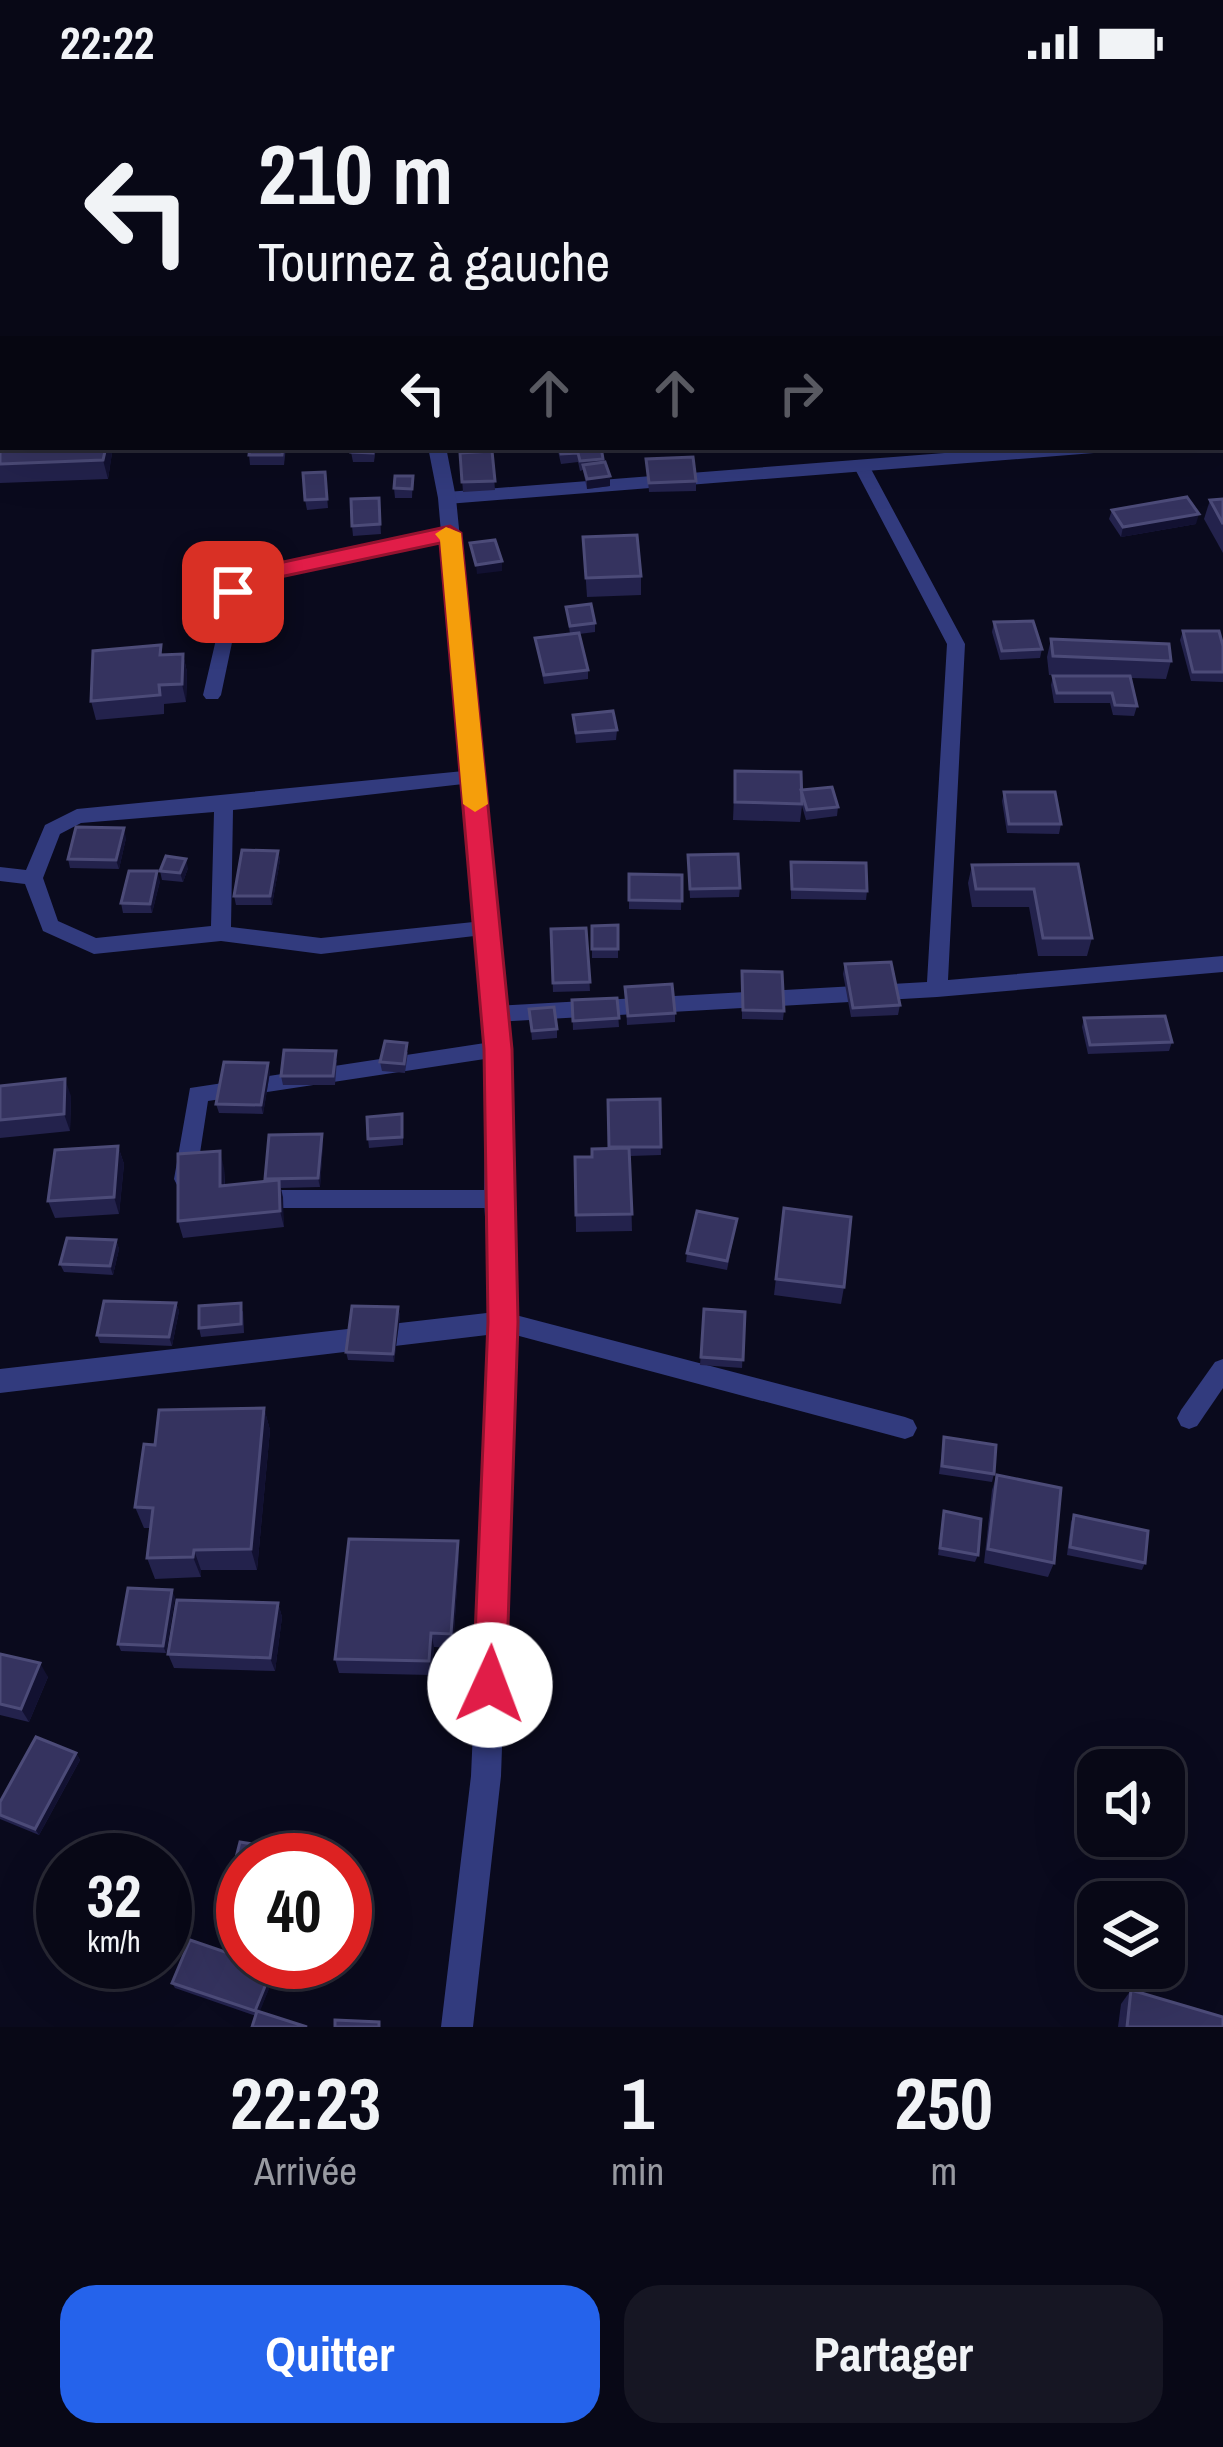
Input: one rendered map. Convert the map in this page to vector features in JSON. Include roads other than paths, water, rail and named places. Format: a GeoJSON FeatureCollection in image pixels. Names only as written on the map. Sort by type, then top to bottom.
{"type":"FeatureCollection","features":[{"type":"Feature","properties":{"kind":"street"},"geometry":{"type":"LineString","coordinates":[[437,450],[447,498],[483,928],[498,1049],[497,1199],[503,1322],[486,1776],[457,2027]]}},
{"type":"Feature","properties":{"kind":"street"},"geometry":{"type":"LineString","coordinates":[[447,498],[863,469],[969,453],[1032,450]]}},
{"type":"Feature","properties":{"kind":"street"},"geometry":{"type":"LineString","coordinates":[[0,1381],[503,1322]]}},
{"type":"Feature","properties":{"kind":"lane"},"geometry":{"type":"LineString","coordinates":[[863,469],[956,644],[937,989]]}},
{"type":"Feature","properties":{"kind":"lane"},"geometry":{"type":"LineString","coordinates":[[212,695],[233,592],[273,571],[450,533]]}},
{"type":"Feature","properties":{"kind":"lane"},"geometry":{"type":"LineString","coordinates":[[474,778],[76,816],[52,830],[33,878],[50,926],[94,946],[220,932],[321,946],[483,928]]}},
{"type":"Feature","properties":{"kind":"lane"},"geometry":{"type":"LineString","coordinates":[[220,932],[224,805]]}},
{"type":"Feature","properties":{"kind":"lane"},"geometry":{"type":"LineString","coordinates":[[0,874],[33,878]]}},
{"type":"Feature","properties":{"kind":"lane"},"geometry":{"type":"LineString","coordinates":[[495,1014],[937,989],[1223,964]]}},
{"type":"Feature","properties":{"kind":"lane"},"geometry":{"type":"LineString","coordinates":[[497,1199],[182,1199],[198,1094],[498,1049]]}},
{"type":"Feature","properties":{"kind":"lane"},"geometry":{"type":"LineString","coordinates":[[503,1322],[905,1428]]}},
{"type":"Feature","properties":{"kind":"lane"},"geometry":{"type":"LineString","coordinates":[[1189,1418],[1223,1369]]}}]}
